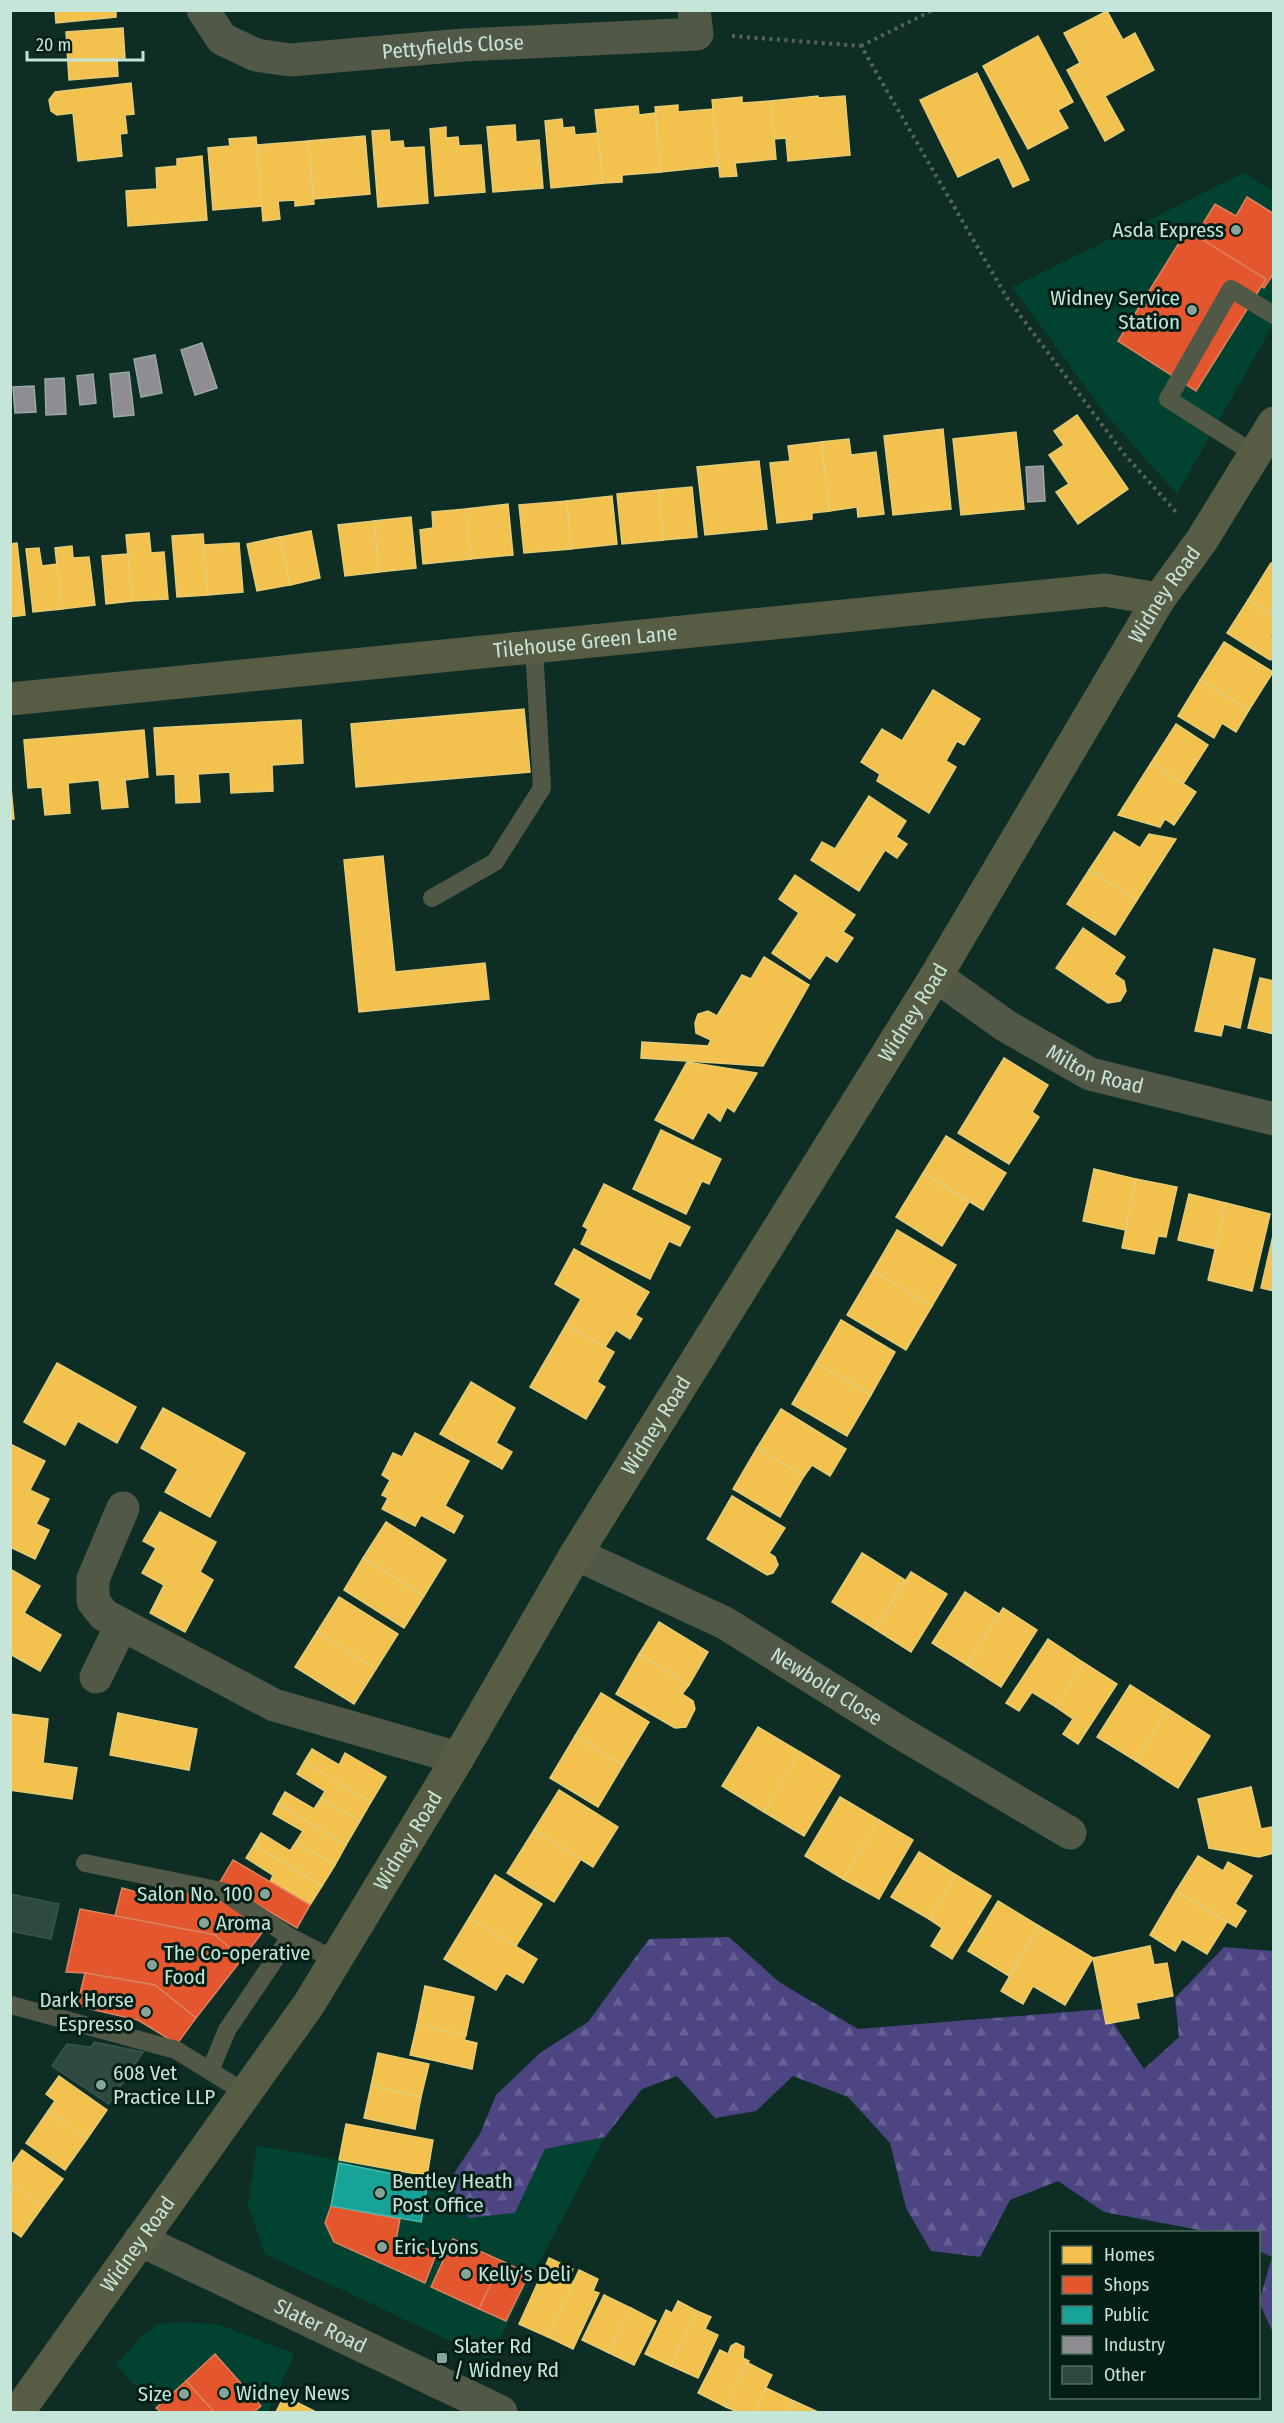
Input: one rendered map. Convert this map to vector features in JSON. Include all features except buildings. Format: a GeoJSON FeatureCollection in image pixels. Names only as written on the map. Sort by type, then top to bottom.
{"type":"FeatureCollection","features":[{"type":"Feature","properties":{"kind":"street","name":"Pettyfields Close"},"geometry":{"type":"LineString","coordinates":[[203,10],[222,39],[256,55],[290,60],[696,22]]}},
{"type":"Feature","properties":{"kind":"street","name":"Widney Road"},"geometry":{"type":"LineString","coordinates":[[18,2412],[309,2004],[458,1758],[576,1554],[936,976],[1160,599],[1202,540],[1274,423]]}},
{"type":"Feature","properties":{"kind":"street","name":"Tilehouse Green Lane"},"geometry":{"type":"LineString","coordinates":[[10,699],[1105,590],[1160,599]]}},
{"type":"Feature","properties":{"kind":"street","name":"Milton Road"},"geometry":{"type":"LineString","coordinates":[[936,976],[1006,1026],[1090,1074],[1274,1119]]}},
{"type":"Feature","properties":{"kind":"street"},"geometry":{"type":"LineString","coordinates":[[123,1509],[93,1579],[93,1601],[104,1615],[274,1705],[458,1758]]}},
{"type":"Feature","properties":{"kind":"street","name":"Newbold Close"},"geometry":{"type":"LineString","coordinates":[[576,1554],[725,1623],[909,1738],[1070,1833]]}},
{"type":"Feature","properties":{"kind":"street"},"geometry":{"type":"LineString","coordinates":[[96,1677],[121,1626]]}},
{"type":"Feature","properties":{"kind":"street","name":"Slater Road"},"geometry":{"type":"LineString","coordinates":[[140,2241],[501,2412]]}},
{"type":"Feature","properties":{"kind":"lane"},"geometry":{"type":"LineString","coordinates":[[1255,454],[1168,399],[1231,289],[1274,315]]}},
{"type":"Feature","properties":{"kind":"lane"},"geometry":{"type":"LineString","coordinates":[[432,898],[495,862],[542,788],[534,647]]}},
{"type":"Feature","properties":{"kind":"lane"},"geometry":{"type":"LineString","coordinates":[[85,1863],[222,1891],[290,1937],[335,1960]]}},
{"type":"Feature","properties":{"kind":"lane"},"geometry":{"type":"LineString","coordinates":[[210,2071],[227,2030],[290,1937]]}},
{"type":"Feature","properties":{"kind":"lane"},"geometry":{"type":"LineString","coordinates":[[10,2005],[176,2050],[247,2094]]}},
{"type":"Feature","properties":{"kind":"path"},"geometry":{"type":"LineString","coordinates":[[696,22],[861,46],[933,10]]}},
{"type":"Feature","properties":{"kind":"path"},"geometry":{"type":"LineString","coordinates":[[861,46],[1007,298],[1124,454],[1202,540]]}},
{"type":"Feature","properties":{"kind":"shaded area"},"geometry":{"type":"Polygon","coordinates":[[[1244,173],[1273,191],[1273,325],[1177,494],[1107,416],[1012,287],[1244,173]]]}},
{"type":"Feature","properties":{"kind":"shaded area"},"geometry":{"type":"Polygon","coordinates":[[[605,2137],[489,2359],[265,2254],[248,2205],[257,2145],[449,2181],[469,2218],[515,2213],[545,2149],[605,2137]]]}},
{"type":"Feature","properties":{"kind":"shaded area"},"geometry":{"type":"Polygon","coordinates":[[[180,2322],[217,2324],[295,2354],[268,2412],[161,2412],[116,2365],[142,2336],[158,2324],[180,2322]]]}},
{"type":"Feature","properties":{"kind":"green space"},"geometry":{"type":"Polygon","coordinates":[[[729,1937],[779,1982],[858,2029],[1104,2009],[1144,2069],[1179,2037],[1175,1998],[1224,1947],[1273,1951],[1273,2333],[1260,2304],[1272,2257],[1260,2251],[1260,2231],[1205,2231],[1104,2212],[1058,2181],[1010,2200],[980,2257],[931,2251],[906,2208],[890,2143],[848,2097],[793,2076],[756,2111],[715,2118],[677,2076],[642,2089],[605,2137],[545,2149],[515,2213],[469,2218],[449,2181],[480,2134],[496,2095],[540,2053],[588,2022],[649,1939],[729,1937]]]}},
{"type":"Feature","properties":{"kind":"place","name":"Asda Express"},"geometry":{"type":"Point","coordinates":[1236,230]}},
{"type":"Feature","properties":{"kind":"place","name":"Widney Service Station"},"geometry":{"type":"Point","coordinates":[1192,310]}},
{"type":"Feature","properties":{"kind":"place","name":"Salon No. 100"},"geometry":{"type":"Point","coordinates":[265,1894]}},
{"type":"Feature","properties":{"kind":"place","name":"Aroma"},"geometry":{"type":"Point","coordinates":[204,1923]}},
{"type":"Feature","properties":{"kind":"place","name":"The Co-operative Food"},"geometry":{"type":"Point","coordinates":[152,1965]}},
{"type":"Feature","properties":{"kind":"place","name":"Dark Horse Espresso"},"geometry":{"type":"Point","coordinates":[146,2012]}},
{"type":"Feature","properties":{"kind":"place","name":"608 Vet Practice LLP"},"geometry":{"type":"Point","coordinates":[101,2085]}},
{"type":"Feature","properties":{"kind":"place","name":"Bentley Heath Post Office"},"geometry":{"type":"Point","coordinates":[380,2193]}},
{"type":"Feature","properties":{"kind":"place","name":"Eric Lyons"},"geometry":{"type":"Point","coordinates":[382,2247]}},
{"type":"Feature","properties":{"kind":"place","name":"Kelly’s Deli"},"geometry":{"type":"Point","coordinates":[466,2274]}},
{"type":"Feature","properties":{"kind":"place","name":"Slater Rd / Widney Rd"},"geometry":{"type":"Point","coordinates":[442,2358]}},
{"type":"Feature","properties":{"kind":"place","name":"Widney News"},"geometry":{"type":"Point","coordinates":[224,2393]}},
{"type":"Feature","properties":{"kind":"place","name":"Size"},"geometry":{"type":"Point","coordinates":[184,2394]}}]}
